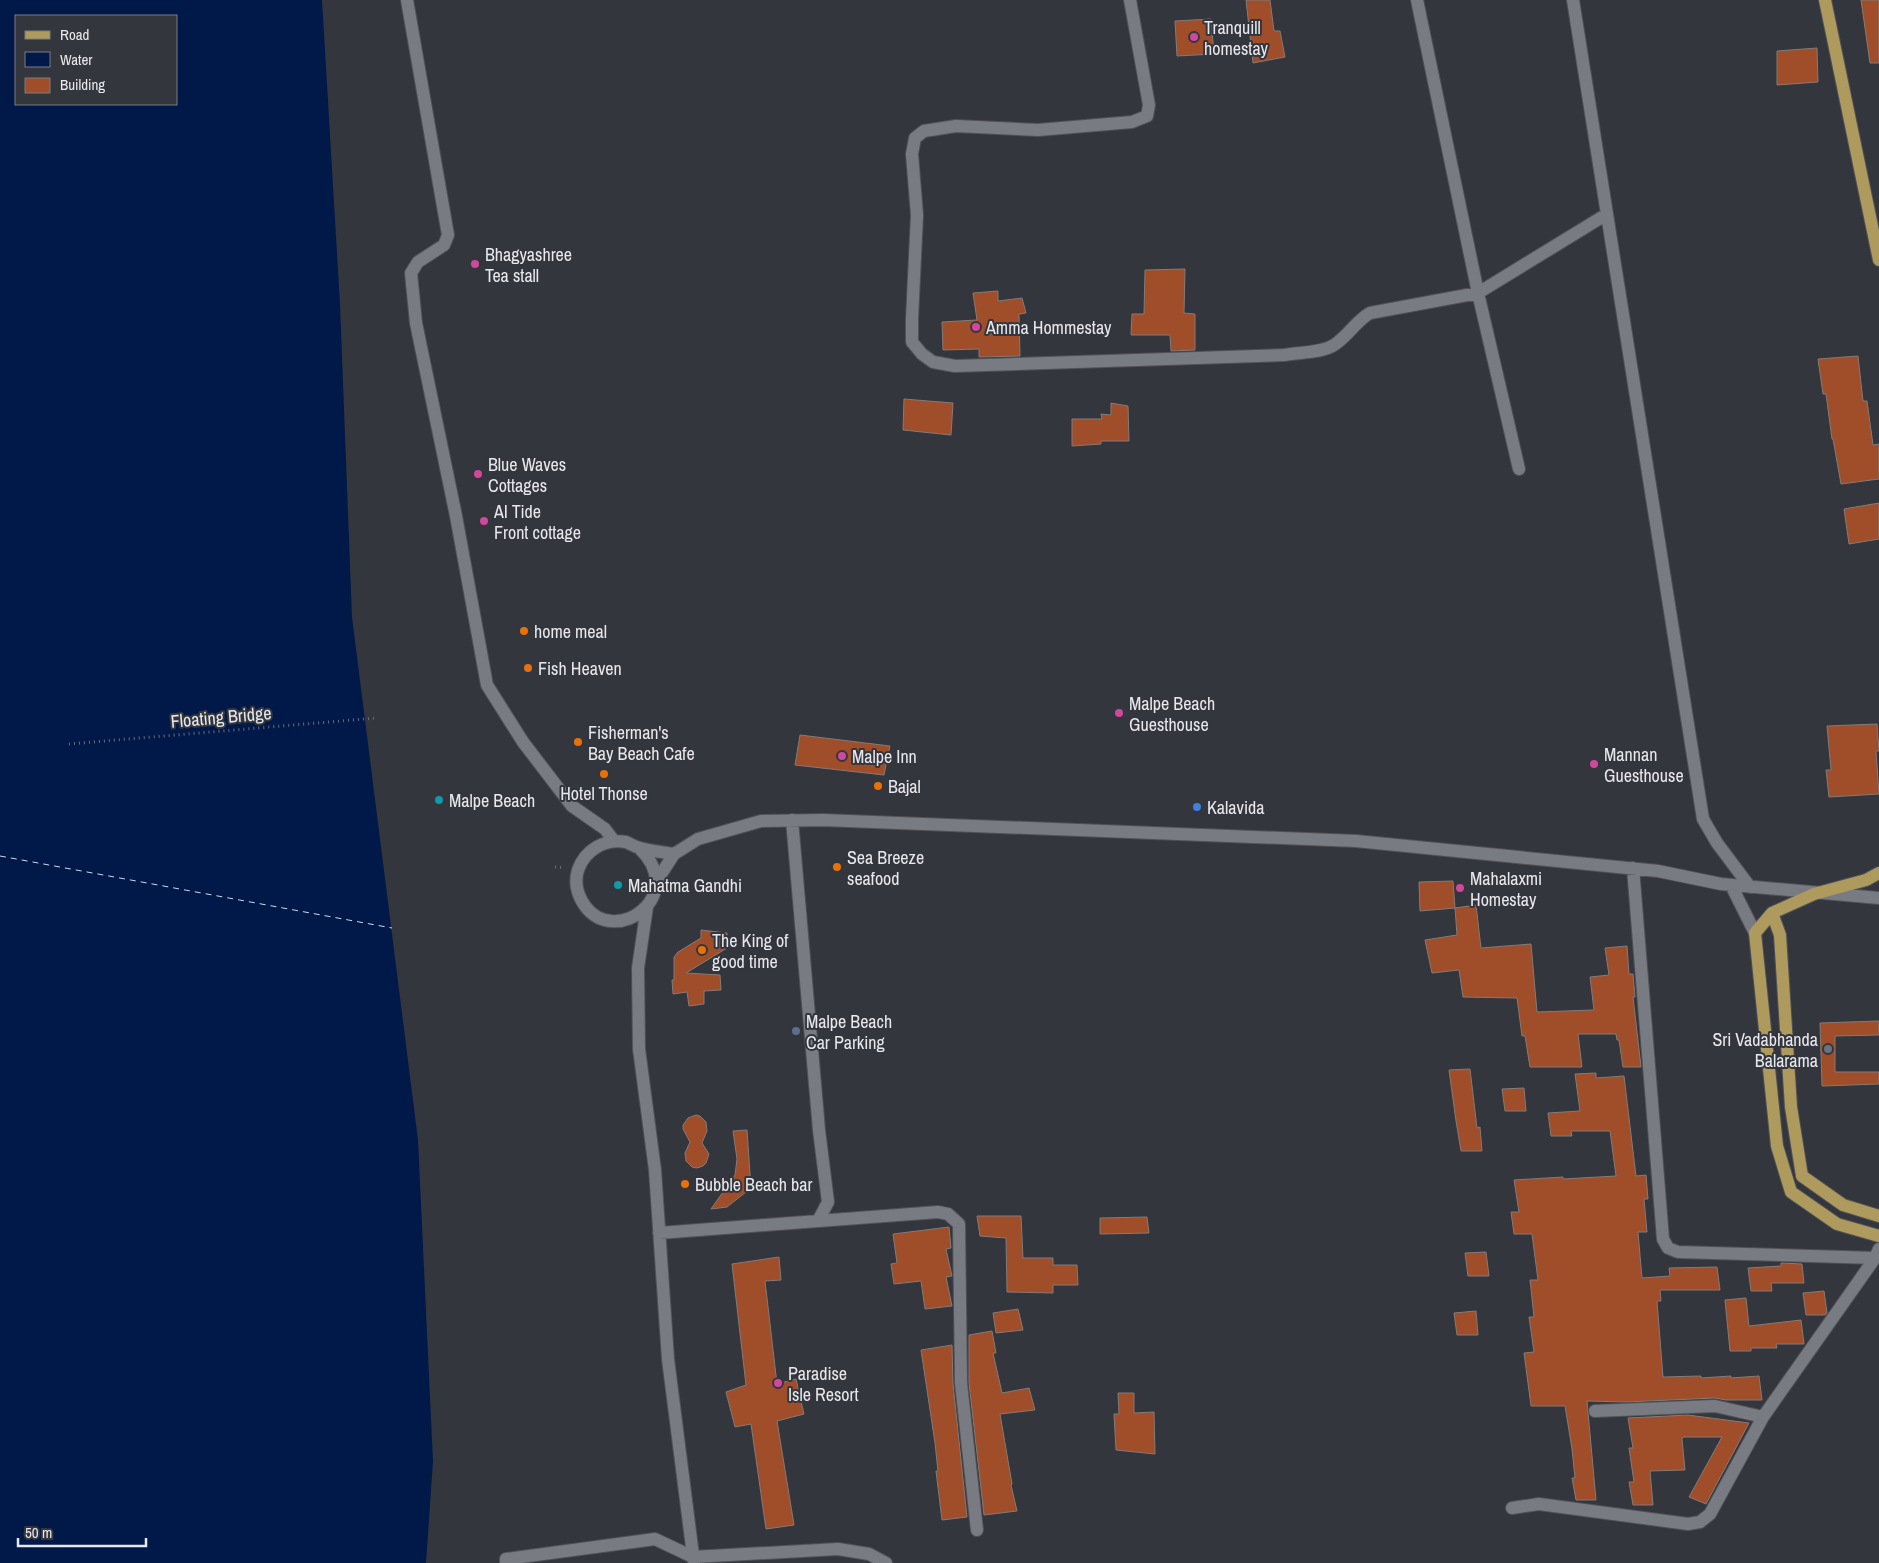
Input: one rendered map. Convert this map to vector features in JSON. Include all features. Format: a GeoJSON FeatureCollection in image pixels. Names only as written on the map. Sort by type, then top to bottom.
{"type":"FeatureCollection","features":[{"type":"Feature","properties":{"kind":"main road"},"geometry":{"type":"LineString","coordinates":[[1825,0],[1879,260]]}},
{"type":"Feature","properties":{"kind":"main road"},"geometry":{"type":"LineString","coordinates":[[1879,873],[1866,880],[1814,894],[1772,913],[1756,933],[1777,1146],[1791,1192],[1837,1224],[1879,1236]]}},
{"type":"Feature","properties":{"kind":"main road"},"geometry":{"type":"LineString","coordinates":[[1772,913],[1780,935],[1791,1107],[1802,1176],[1843,1205],[1879,1216]]}},
{"type":"Feature","properties":{"kind":"street"},"geometry":{"type":"LineString","coordinates":[[407,0],[448,235],[444,245],[418,262],[412,273],[416,323],[456,516],[487,685],[522,742],[572,806],[605,829],[614,841]]}},
{"type":"Feature","properties":{"kind":"street"},"geometry":{"type":"LineString","coordinates":[[1130,0],[1150,106],[1147,116],[1132,122],[1038,130],[956,126],[924,131],[915,138],[912,154],[917,216],[912,342],[922,354],[933,362],[955,366],[1284,354],[1326,349],[1335,344],[1360,318],[1370,313],[1478,293],[1607,214]]}},
{"type":"Feature","properties":{"kind":"street"},"geometry":{"type":"LineString","coordinates":[[1417,0],[1478,293],[1519,469]]}},
{"type":"Feature","properties":{"kind":"street"},"geometry":{"type":"LineString","coordinates":[[1573,0],[1703,819],[1717,843],[1750,887]]}},
{"type":"Feature","properties":{"kind":"street"},"geometry":{"type":"LineString","coordinates":[[792,820],[819,1130],[828,1202],[818,1221]]}},
{"type":"Feature","properties":{"kind":"street"},"geometry":{"type":"LineString","coordinates":[[656,882],[674,854],[698,839],[761,821],[823,820],[1356,841],[1633,868],[1658,871],[1732,886],[1879,898]]}},
{"type":"Feature","properties":{"kind":"street"},"geometry":{"type":"LineString","coordinates":[[638,848],[648,857],[654,868],[656,882],[654,895],[647,907],[636,916],[623,920],[610,920],[596,916],[579,897],[577,878],[582,860],[590,850],[614,841],[627,843],[638,848],[674,854]]}},
{"type":"Feature","properties":{"kind":"street"},"geometry":{"type":"LineString","coordinates":[[1633,868],[1663,1239],[1668,1248],[1678,1252],[1877,1254]]}},
{"type":"Feature","properties":{"kind":"street"},"geometry":{"type":"LineString","coordinates":[[1732,886],[1756,933]]}},
{"type":"Feature","properties":{"kind":"street"},"geometry":{"type":"LineString","coordinates":[[647,907],[638,968],[638,1049],[655,1170],[668,1359],[694,1560]]}},
{"type":"Feature","properties":{"kind":"street"},"geometry":{"type":"LineString","coordinates":[[659,1233],[938,1212],[948,1214],[959,1224],[961,1383],[977,1530]]}},
{"type":"Feature","properties":{"kind":"street"},"geometry":{"type":"LineString","coordinates":[[1512,1508],[1539,1504],[1688,1524],[1700,1522],[1710,1514],[1763,1417],[1877,1254]]}},
{"type":"Feature","properties":{"kind":"street"},"geometry":{"type":"LineString","coordinates":[[1595,1411],[1715,1406],[1763,1417]]}},
{"type":"Feature","properties":{"kind":"street"},"geometry":{"type":"LineString","coordinates":[[506,1563],[506,1559],[654,1539],[694,1560],[838,1549],[869,1554],[886,1563]]}},
{"type":"Feature","properties":{"kind":"path","name":"Floating Bridge"},"geometry":{"type":"LineString","coordinates":[[69,744],[376,718]]}},
{"type":"Feature","properties":{"kind":"water"},"geometry":{"type":"Polygon","coordinates":[[[0,0],[322,0],[340,304],[352,617],[418,1140],[433,1461],[426,1563],[0,1563],[0,0]]]}},
{"type":"Feature","properties":{"kind":"building"},"geometry":{"type":"Polygon","coordinates":[[[1246,0],[1270,0],[1274,31],[1280,31],[1285,57],[1253,63],[1246,0]]]}},
{"type":"Feature","properties":{"kind":"building"},"geometry":{"type":"Polygon","coordinates":[[[1861,0],[1879,0],[1879,63],[1870,63],[1861,0]]]}},
{"type":"Feature","properties":{"kind":"building","name":"Tranquill homestay"},"geometry":{"type":"Polygon","coordinates":[[[1211,19],[1214,54],[1177,56],[1175,21],[1211,19]]]}},
{"type":"Feature","properties":{"kind":"building"},"geometry":{"type":"Polygon","coordinates":[[[1817,48],[1818,82],[1777,85],[1777,51],[1817,48]]]}},
{"type":"Feature","properties":{"kind":"building"},"geometry":{"type":"Polygon","coordinates":[[[1185,269],[1184,313],[1195,314],[1195,350],[1171,351],[1170,335],[1131,335],[1132,314],[1144,314],[1145,270],[1185,269]]]}},
{"type":"Feature","properties":{"kind":"building"},"geometry":{"type":"Polygon","coordinates":[[[998,291],[998,301],[1022,298],[1026,313],[1019,314],[1020,356],[979,357],[979,349],[943,350],[942,322],[977,320],[973,293],[998,291]]]}},
{"type":"Feature","properties":{"kind":"building"},"geometry":{"type":"Polygon","coordinates":[[[1858,356],[1863,401],[1867,401],[1873,445],[1879,444],[1879,479],[1841,484],[1826,394],[1823,394],[1818,359],[1858,356]]]}},
{"type":"Feature","properties":{"kind":"building"},"geometry":{"type":"Polygon","coordinates":[[[904,399],[953,403],[951,435],[903,430],[904,399]]]}},
{"type":"Feature","properties":{"kind":"building"},"geometry":{"type":"Polygon","coordinates":[[[1111,403],[1128,406],[1129,441],[1101,441],[1101,444],[1072,446],[1072,419],[1102,419],[1101,414],[1111,415],[1111,403]]]}},
{"type":"Feature","properties":{"kind":"building"},"geometry":{"type":"Polygon","coordinates":[[[1879,503],[1879,539],[1849,544],[1844,509],[1879,503]]]}},
{"type":"Feature","properties":{"kind":"building"},"geometry":{"type":"Polygon","coordinates":[[[1877,724],[1879,751],[1876,751],[1879,794],[1829,797],[1826,770],[1831,770],[1827,726],[1877,724]]]}},
{"type":"Feature","properties":{"kind":"building","name":"Malpe Inn"},"geometry":{"type":"Polygon","coordinates":[[[800,735],[890,746],[884,775],[795,765],[800,735]]]}},
{"type":"Feature","properties":{"kind":"building"},"geometry":{"type":"Polygon","coordinates":[[[1453,881],[1455,908],[1420,911],[1419,882],[1453,881]]]}},
{"type":"Feature","properties":{"kind":"building"},"geometry":{"type":"Polygon","coordinates":[[[1476,905],[1481,948],[1531,944],[1537,1012],[1594,1010],[1590,977],[1609,975],[1605,948],[1627,946],[1629,974],[1633,974],[1635,997],[1633,997],[1641,1067],[1623,1067],[1619,1040],[1617,1040],[1616,1034],[1578,1034],[1582,1067],[1530,1067],[1525,1036],[1522,1036],[1517,998],[1463,997],[1459,970],[1432,973],[1425,940],[1457,935],[1455,908],[1476,905]]]}},
{"type":"Feature","properties":{"kind":"building"},"geometry":{"type":"Polygon","coordinates":[[[701,930],[727,933],[727,948],[686,973],[720,975],[721,990],[704,991],[704,1004],[689,1006],[687,992],[673,994],[674,957],[678,952],[701,938],[701,930]]]}},
{"type":"Feature","properties":{"kind":"building","name":"Sri Vadabhanda Balarama"},"geometry":{"type":"Polygon","coordinates":[[[1879,1021],[1879,1035],[1835,1036],[1835,1072],[1879,1072],[1879,1084],[1822,1086],[1820,1023],[1879,1021]]]}},
{"type":"Feature","properties":{"kind":"building"},"geometry":{"type":"Polygon","coordinates":[[[1470,1069],[1477,1128],[1480,1127],[1482,1151],[1461,1151],[1456,1121],[1449,1070],[1470,1069]]]}},
{"type":"Feature","properties":{"kind":"building"},"geometry":{"type":"Polygon","coordinates":[[[1596,1073],[1596,1078],[1624,1076],[1636,1176],[1646,1175],[1648,1199],[1644,1199],[1647,1232],[1638,1232],[1642,1278],[1670,1276],[1669,1268],[1717,1267],[1720,1290],[1660,1290],[1661,1301],[1657,1301],[1663,1377],[1701,1376],[1701,1378],[1731,1376],[1731,1378],[1759,1376],[1762,1400],[1726,1400],[1715,1398],[1626,1402],[1587,1401],[1596,1500],[1576,1500],[1572,1478],[1575,1478],[1572,1449],[1565,1406],[1531,1406],[1524,1353],[1534,1352],[1529,1317],[1534,1317],[1530,1280],[1538,1280],[1532,1234],[1514,1234],[1511,1212],[1519,1212],[1514,1180],[1616,1176],[1610,1131],[1571,1131],[1572,1136],[1551,1136],[1548,1113],[1580,1111],[1575,1074],[1596,1073]]]}},
{"type":"Feature","properties":{"kind":"building"},"geometry":{"type":"Polygon","coordinates":[[[1524,1088],[1526,1111],[1505,1111],[1502,1089],[1524,1088]]]}},
{"type":"Feature","properties":{"kind":"building"},"geometry":{"type":"Polygon","coordinates":[[[696,1115],[706,1122],[707,1131],[702,1143],[709,1154],[706,1163],[697,1168],[692,1167],[686,1161],[685,1153],[690,1142],[683,1129],[683,1125],[688,1118],[696,1115]]]}},
{"type":"Feature","properties":{"kind":"building"},"geometry":{"type":"Polygon","coordinates":[[[747,1130],[751,1188],[727,1207],[711,1209],[735,1175],[737,1159],[733,1131],[747,1130]]]}},
{"type":"Feature","properties":{"kind":"building"},"geometry":{"type":"Polygon","coordinates":[[[977,1216],[1021,1216],[1023,1258],[1053,1258],[1053,1265],[1077,1265],[1078,1285],[1053,1285],[1053,1293],[1007,1292],[1006,1238],[980,1236],[977,1216]]]}},
{"type":"Feature","properties":{"kind":"building"},"geometry":{"type":"Polygon","coordinates":[[[1147,1217],[1149,1233],[1100,1234],[1100,1218],[1147,1217]]]}},
{"type":"Feature","properties":{"kind":"building"},"geometry":{"type":"Polygon","coordinates":[[[949,1227],[951,1248],[946,1249],[952,1276],[946,1277],[952,1306],[925,1309],[921,1281],[894,1284],[891,1264],[897,1263],[893,1234],[949,1227]]]}},
{"type":"Feature","properties":{"kind":"building"},"geometry":{"type":"Polygon","coordinates":[[[1486,1252],[1489,1276],[1468,1276],[1465,1253],[1486,1252]]]}},
{"type":"Feature","properties":{"kind":"building"},"geometry":{"type":"Polygon","coordinates":[[[779,1257],[781,1280],[765,1281],[777,1384],[796,1379],[804,1414],[777,1421],[794,1525],[766,1529],[751,1424],[735,1427],[726,1392],[746,1385],[732,1264],[779,1257]]]}},
{"type":"Feature","properties":{"kind":"building"},"geometry":{"type":"Polygon","coordinates":[[[1781,1263],[1802,1264],[1804,1283],[1771,1283],[1772,1291],[1751,1291],[1748,1268],[1781,1266],[1781,1263]]]}},
{"type":"Feature","properties":{"kind":"building"},"geometry":{"type":"Polygon","coordinates":[[[1824,1291],[1827,1313],[1825,1315],[1806,1315],[1803,1293],[1824,1291]]]}},
{"type":"Feature","properties":{"kind":"building"},"geometry":{"type":"Polygon","coordinates":[[[1746,1298],[1749,1326],[1801,1320],[1804,1344],[1776,1344],[1777,1348],[1751,1348],[1751,1351],[1730,1351],[1725,1300],[1746,1298]]]}},
{"type":"Feature","properties":{"kind":"building"},"geometry":{"type":"Polygon","coordinates":[[[1018,1309],[1023,1330],[996,1333],[993,1313],[1018,1309]]]}},
{"type":"Feature","properties":{"kind":"building"},"geometry":{"type":"Polygon","coordinates":[[[1476,1311],[1478,1335],[1457,1335],[1454,1313],[1476,1311]]]}},
{"type":"Feature","properties":{"kind":"building"},"geometry":{"type":"Polygon","coordinates":[[[992,1331],[996,1353],[993,1353],[1002,1393],[1029,1388],[1035,1410],[1000,1414],[1017,1511],[984,1515],[969,1383],[969,1335],[992,1331]]]}},
{"type":"Feature","properties":{"kind":"building"},"geometry":{"type":"Polygon","coordinates":[[[952,1345],[953,1384],[967,1517],[942,1520],[936,1471],[938,1471],[935,1443],[921,1350],[952,1345]]]}},
{"type":"Feature","properties":{"kind":"building"},"geometry":{"type":"Polygon","coordinates":[[[1118,1393],[1134,1393],[1134,1413],[1154,1412],[1155,1454],[1116,1450],[1114,1414],[1119,1414],[1118,1393]]]}},
{"type":"Feature","properties":{"kind":"building"},"geometry":{"type":"Polygon","coordinates":[[[1688,1415],[1749,1423],[1706,1504],[1689,1497],[1722,1437],[1683,1437],[1685,1470],[1650,1471],[1653,1505],[1633,1505],[1629,1482],[1634,1482],[1629,1448],[1633,1448],[1628,1418],[1688,1415]]]}},
{"type":"Feature","properties":{"kind":"ferry route"},"geometry":{"type":"LineString","coordinates":[[0,856],[392,928]]}},
{"type":"Feature","properties":{"kind":"place","name":"Tranquill homestay"},"geometry":{"type":"Point","coordinates":[1194,37]}},
{"type":"Feature","properties":{"kind":"place","name":"Bhagyashree Tea stall"},"geometry":{"type":"Point","coordinates":[475,264]}},
{"type":"Feature","properties":{"kind":"place","name":"Amma Hommestay"},"geometry":{"type":"Point","coordinates":[976,327]}},
{"type":"Feature","properties":{"kind":"place","name":"Blue Waves Cottages"},"geometry":{"type":"Point","coordinates":[478,474]}},
{"type":"Feature","properties":{"kind":"place","name":"AI Tide Front cottage"},"geometry":{"type":"Point","coordinates":[484,521]}},
{"type":"Feature","properties":{"kind":"place","name":"home meal"},"geometry":{"type":"Point","coordinates":[524,631]}},
{"type":"Feature","properties":{"kind":"place","name":"Fish Heaven"},"geometry":{"type":"Point","coordinates":[528,668]}},
{"type":"Feature","properties":{"kind":"place","name":"Malpe Beach Guesthouse"},"geometry":{"type":"Point","coordinates":[1119,713]}},
{"type":"Feature","properties":{"kind":"place","name":"Fisherman's Bay Beach Cafe"},"geometry":{"type":"Point","coordinates":[578,742]}},
{"type":"Feature","properties":{"kind":"place","name":"Malpe Inn"},"geometry":{"type":"Point","coordinates":[842,756]}},
{"type":"Feature","properties":{"kind":"place","name":"Mannan Guesthouse"},"geometry":{"type":"Point","coordinates":[1594,764]}},
{"type":"Feature","properties":{"kind":"place","name":"Hotel Thonse"},"geometry":{"type":"Point","coordinates":[604,774]}},
{"type":"Feature","properties":{"kind":"place","name":"Bajal"},"geometry":{"type":"Point","coordinates":[878,786]}},
{"type":"Feature","properties":{"kind":"place","name":"Malpe Beach"},"geometry":{"type":"Point","coordinates":[439,800]}},
{"type":"Feature","properties":{"kind":"place","name":"Kalavida"},"geometry":{"type":"Point","coordinates":[1197,807]}},
{"type":"Feature","properties":{"kind":"place","name":"Sea Breeze seafood"},"geometry":{"type":"Point","coordinates":[837,867]}},
{"type":"Feature","properties":{"kind":"place","name":"Mahatma Gandhi"},"geometry":{"type":"Point","coordinates":[618,885]}},
{"type":"Feature","properties":{"kind":"place","name":"Mahalaxmi Homestay"},"geometry":{"type":"Point","coordinates":[1460,888]}},
{"type":"Feature","properties":{"kind":"place","name":"The King of good time"},"geometry":{"type":"Point","coordinates":[702,950]}},
{"type":"Feature","properties":{"kind":"place","name":"Malpe Beach Car Parking"},"geometry":{"type":"Point","coordinates":[796,1031]}},
{"type":"Feature","properties":{"kind":"place","name":"Sri Vadabhanda Balarama"},"geometry":{"type":"Point","coordinates":[1828,1049]}},
{"type":"Feature","properties":{"kind":"place","name":"Bubble Beach bar"},"geometry":{"type":"Point","coordinates":[685,1184]}},
{"type":"Feature","properties":{"kind":"place","name":"Paradise Isle Resort"},"geometry":{"type":"Point","coordinates":[778,1383]}}]}
